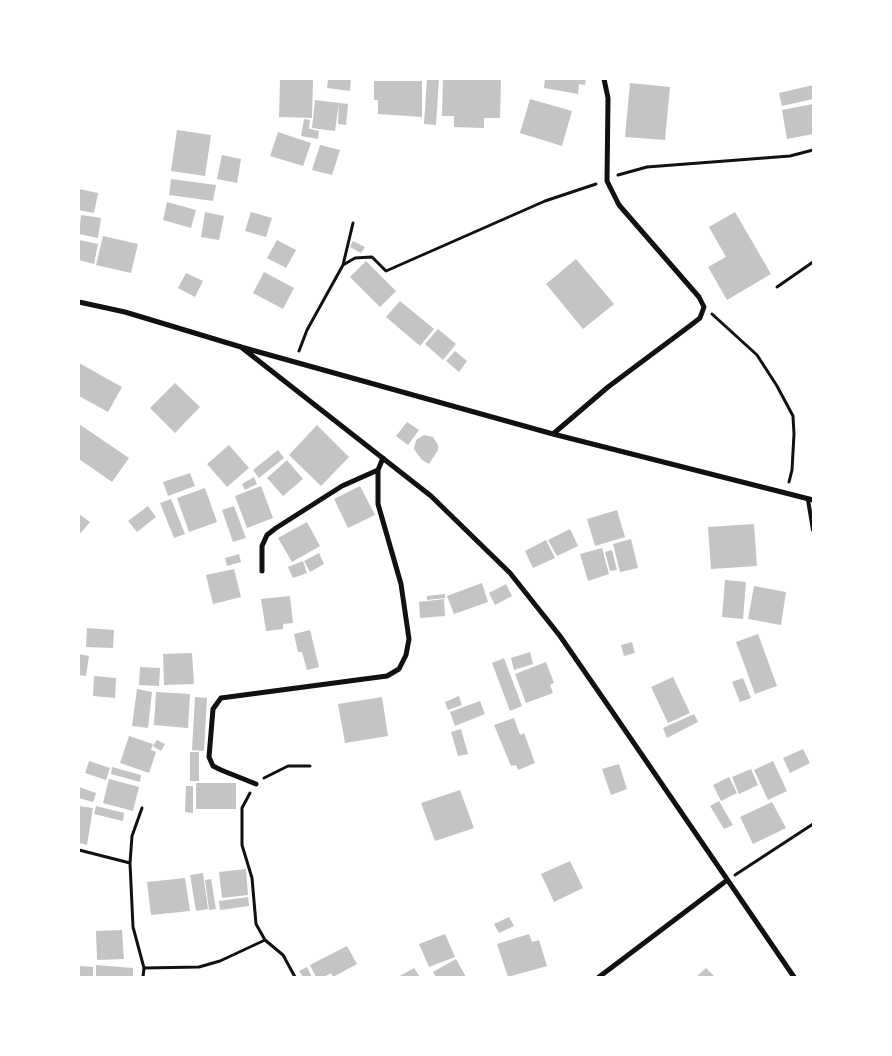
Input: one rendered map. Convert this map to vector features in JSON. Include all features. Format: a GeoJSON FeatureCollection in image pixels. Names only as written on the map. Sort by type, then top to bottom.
{"type":"FeatureCollection","features":[{"type":"Feature","properties":{"kind":"street"},"geometry":{"type":"LineString","coordinates":[[553,434],[608,387],[692,325],[700,318],[704,307],[699,296],[618,205],[608,181],[608,98],[604,79]]}},
{"type":"Feature","properties":{"kind":"street"},"geometry":{"type":"LineString","coordinates":[[79,302],[125,312],[241,347],[553,434],[811,500]]}},
{"type":"Feature","properties":{"kind":"street"},"geometry":{"type":"LineString","coordinates":[[241,347],[431,496],[510,573],[560,636],[726,881],[794,977]]}},
{"type":"Feature","properties":{"kind":"street"},"geometry":{"type":"LineString","coordinates":[[256,784],[214,766],[209,757],[213,709],[221,698],[387,676],[399,669],[406,655],[409,639],[401,584],[378,504],[378,470],[383,458]]}},
{"type":"Feature","properties":{"kind":"street"},"geometry":{"type":"LineString","coordinates":[[262,571],[262,546],[272,532],[342,486],[378,470]]}},
{"type":"Feature","properties":{"kind":"street"},"geometry":{"type":"LineString","coordinates":[[599,977],[726,881]]}},
{"type":"Feature","properties":{"kind":"lane"},"geometry":{"type":"LineString","coordinates":[[811,500],[813,530]]}},
{"type":"Feature","properties":{"kind":"path"},"geometry":{"type":"LineString","coordinates":[[343,265],[355,258],[372,257],[386,271],[545,201],[608,181],[616,175],[647,168],[790,156],[813,150]]}},
{"type":"Feature","properties":{"kind":"path"},"geometry":{"type":"LineString","coordinates":[[296,362],[306,330],[343,265],[353,223]]}},
{"type":"Feature","properties":{"kind":"path"},"geometry":{"type":"LineString","coordinates":[[777,287],[813,262]]}},
{"type":"Feature","properties":{"kind":"path"},"geometry":{"type":"LineString","coordinates":[[704,307],[757,355],[793,416],[792,470],[786,494]]}},
{"type":"Feature","properties":{"kind":"path"},"geometry":{"type":"LineString","coordinates":[[295,977],[283,955],[266,940],[256,924],[252,878],[242,845],[242,808],[256,784],[272,772],[288,766],[310,766]]}},
{"type":"Feature","properties":{"kind":"path"},"geometry":{"type":"LineString","coordinates":[[142,808],[132,836],[130,863],[133,927],[144,968],[143,977]]}},
{"type":"Feature","properties":{"kind":"path"},"geometry":{"type":"LineString","coordinates":[[726,881],[813,824]]}},
{"type":"Feature","properties":{"kind":"path"},"geometry":{"type":"LineString","coordinates":[[79,850],[130,863]]}},
{"type":"Feature","properties":{"kind":"path"},"geometry":{"type":"LineString","coordinates":[[144,968],[199,967],[220,961],[266,940]]}},
{"type":"Feature","properties":{"kind":"building"},"geometry":{"type":"Polygon","coordinates":[[[280,79],[313,79],[312,118],[279,117],[280,79]]]}},
{"type":"Feature","properties":{"kind":"building"},"geometry":{"type":"Polygon","coordinates":[[[328,79],[351,79],[350,91],[327,88],[328,79]]]}},
{"type":"Feature","properties":{"kind":"building"},"geometry":{"type":"Polygon","coordinates":[[[427,79],[439,79],[436,125],[424,124],[427,79]]]}},
{"type":"Feature","properties":{"kind":"building"},"geometry":{"type":"Polygon","coordinates":[[[443,79],[501,79],[500,118],[484,118],[484,128],[454,127],[454,116],[442,116],[443,79]]]}},
{"type":"Feature","properties":{"kind":"building"},"geometry":{"type":"Polygon","coordinates":[[[545,79],[586,79],[585,85],[579,84],[578,94],[544,88],[545,79]]]}},
{"type":"Feature","properties":{"kind":"building"},"geometry":{"type":"Polygon","coordinates":[[[374,81],[422,81],[422,117],[378,114],[378,100],[374,100],[374,81]]]}},
{"type":"Feature","properties":{"kind":"building"},"geometry":{"type":"Polygon","coordinates":[[[630,83],[670,87],[665,140],[625,137],[630,83]]]}},
{"type":"Feature","properties":{"kind":"building"},"geometry":{"type":"Polygon","coordinates":[[[813,85],[813,99],[782,106],[779,93],[813,85]]]}},
{"type":"Feature","properties":{"kind":"building"},"geometry":{"type":"Polygon","coordinates":[[[530,99],[572,111],[562,146],[520,133],[530,99]]]}},
{"type":"Feature","properties":{"kind":"building"},"geometry":{"type":"Polygon","coordinates":[[[315,100],[339,103],[335,131],[312,128],[315,100]]]}},
{"type":"Feature","properties":{"kind":"building"},"geometry":{"type":"Polygon","coordinates":[[[339,103],[348,104],[346,125],[338,124],[339,103]]]}},
{"type":"Feature","properties":{"kind":"building"},"geometry":{"type":"Polygon","coordinates":[[[813,104],[813,134],[787,139],[782,110],[813,104]]]}},
{"type":"Feature","properties":{"kind":"building"},"geometry":{"type":"Polygon","coordinates":[[[304,119],[310,120],[309,128],[307,128],[319,131],[318,139],[301,136],[304,119]]]}},
{"type":"Feature","properties":{"kind":"building"},"geometry":{"type":"Polygon","coordinates":[[[177,130],[211,135],[205,176],[171,171],[177,130]]]}},
{"type":"Feature","properties":{"kind":"building"},"geometry":{"type":"Polygon","coordinates":[[[278,132],[311,143],[303,166],[270,156],[278,132]]]}},
{"type":"Feature","properties":{"kind":"building"},"geometry":{"type":"Polygon","coordinates":[[[320,145],[340,150],[332,175],[312,170],[320,145]]]}},
{"type":"Feature","properties":{"kind":"building"},"geometry":{"type":"Polygon","coordinates":[[[222,155],[241,159],[237,183],[217,179],[222,155]]]}},
{"type":"Feature","properties":{"kind":"building"},"geometry":{"type":"Polygon","coordinates":[[[171,179],[216,185],[213,201],[169,195],[171,179]]]}},
{"type":"Feature","properties":{"kind":"building"},"geometry":{"type":"Polygon","coordinates":[[[79,189],[98,193],[94,213],[79,210],[79,189]]]}},
{"type":"Feature","properties":{"kind":"building"},"geometry":{"type":"Polygon","coordinates":[[[167,202],[196,210],[191,228],[163,220],[167,202]]]}},
{"type":"Feature","properties":{"kind":"building"},"geometry":{"type":"Polygon","coordinates":[[[205,212],[224,216],[219,240],[201,237],[205,212]]]}},
{"type":"Feature","properties":{"kind":"building"},"geometry":{"type":"Polygon","coordinates":[[[251,212],[272,218],[266,237],[245,231],[251,212]]]}},
{"type":"Feature","properties":{"kind":"building"},"geometry":{"type":"Polygon","coordinates":[[[735,212],[771,274],[727,300],[708,267],[726,257],[709,227],[735,212]]]}},
{"type":"Feature","properties":{"kind":"building"},"geometry":{"type":"Polygon","coordinates":[[[81,215],[101,218],[98,238],[79,234],[81,215]]]}},
{"type":"Feature","properties":{"kind":"building"},"geometry":{"type":"Polygon","coordinates":[[[103,236],[138,244],[131,273],[96,265],[103,236]]]}},
{"type":"Feature","properties":{"kind":"building"},"geometry":{"type":"Polygon","coordinates":[[[79,240],[98,244],[94,264],[79,260],[79,240]]]}},
{"type":"Feature","properties":{"kind":"building"},"geometry":{"type":"Polygon","coordinates":[[[277,240],[296,250],[286,268],[267,258],[277,240]]]}},
{"type":"Feature","properties":{"kind":"building"},"geometry":{"type":"Polygon","coordinates":[[[353,241],[365,247],[361,253],[350,247],[353,241]]]}},
{"type":"Feature","properties":{"kind":"building"},"geometry":{"type":"Polygon","coordinates":[[[576,259],[614,304],[583,329],[546,284],[576,259]]]}},
{"type":"Feature","properties":{"kind":"building"},"geometry":{"type":"Polygon","coordinates":[[[366,261],[396,291],[380,307],[350,277],[366,261]]]}},
{"type":"Feature","properties":{"kind":"building"},"geometry":{"type":"Polygon","coordinates":[[[264,272],[294,288],[283,309],[253,293],[264,272]]]}},
{"type":"Feature","properties":{"kind":"building"},"geometry":{"type":"Polygon","coordinates":[[[186,273],[203,281],[195,297],[178,288],[186,273]]]}},
{"type":"Feature","properties":{"kind":"building"},"geometry":{"type":"Polygon","coordinates":[[[400,301],[434,329],[420,346],[386,317],[400,301]]]}},
{"type":"Feature","properties":{"kind":"building"},"geometry":{"type":"Polygon","coordinates":[[[438,329],[456,344],[443,360],[425,344],[438,329]]]}},
{"type":"Feature","properties":{"kind":"building"},"geometry":{"type":"Polygon","coordinates":[[[455,351],[467,361],[459,372],[446,361],[455,351]]]}},
{"type":"Feature","properties":{"kind":"building"},"geometry":{"type":"Polygon","coordinates":[[[79,363],[122,387],[108,412],[79,396],[79,363]]]}},
{"type":"Feature","properties":{"kind":"building"},"geometry":{"type":"Polygon","coordinates":[[[175,383],[200,407],[175,433],[150,408],[175,383]]]}},
{"type":"Feature","properties":{"kind":"building"},"geometry":{"type":"Polygon","coordinates":[[[407,422],[419,430],[408,445],[396,436],[407,422]]]}},
{"type":"Feature","properties":{"kind":"building"},"geometry":{"type":"Polygon","coordinates":[[[79,424],[129,458],[112,482],[79,459],[79,424]]]}},
{"type":"Feature","properties":{"kind":"building"},"geometry":{"type":"Polygon","coordinates":[[[317,425],[349,457],[321,486],[289,455],[317,425]]]}},
{"type":"Feature","properties":{"kind":"building"},"geometry":{"type":"Polygon","coordinates":[[[424,435],[433,437],[438,445],[438,450],[429,464],[422,460],[414,449],[416,440],[424,435]]]}},
{"type":"Feature","properties":{"kind":"building"},"geometry":{"type":"Polygon","coordinates":[[[229,445],[249,468],[227,487],[207,464],[229,445]]]}},
{"type":"Feature","properties":{"kind":"building"},"geometry":{"type":"Polygon","coordinates":[[[278,450],[284,458],[259,478],[253,470],[278,450]]]}},
{"type":"Feature","properties":{"kind":"building"},"geometry":{"type":"Polygon","coordinates":[[[287,460],[303,479],[283,496],[267,478],[287,460]]]}},
{"type":"Feature","properties":{"kind":"building"},"geometry":{"type":"Polygon","coordinates":[[[190,473],[195,486],[168,496],[163,482],[190,473]]]}},
{"type":"Feature","properties":{"kind":"building"},"geometry":{"type":"Polygon","coordinates":[[[254,477],[257,484],[245,490],[242,484],[254,477]]]}},
{"type":"Feature","properties":{"kind":"building"},"geometry":{"type":"Polygon","coordinates":[[[261,486],[273,518],[247,528],[235,496],[261,486]]]}},
{"type":"Feature","properties":{"kind":"building"},"geometry":{"type":"Polygon","coordinates":[[[360,486],[375,515],[348,528],[334,499],[360,486]]]}},
{"type":"Feature","properties":{"kind":"building"},"geometry":{"type":"Polygon","coordinates":[[[205,488],[217,522],[189,532],[177,498],[205,488]]]}},
{"type":"Feature","properties":{"kind":"building"},"geometry":{"type":"Polygon","coordinates":[[[171,499],[185,534],[174,538],[160,503],[171,499]]]}},
{"type":"Feature","properties":{"kind":"building"},"geometry":{"type":"Polygon","coordinates":[[[148,506],[156,517],[137,532],[128,521],[148,506]]]}},
{"type":"Feature","properties":{"kind":"building"},"geometry":{"type":"Polygon","coordinates":[[[234,506],[246,538],[233,542],[222,510],[234,506]]]}},
{"type":"Feature","properties":{"kind":"building"},"geometry":{"type":"Polygon","coordinates":[[[617,510],[625,537],[595,546],[587,519],[617,510]]]}},
{"type":"Feature","properties":{"kind":"building"},"geometry":{"type":"Polygon","coordinates":[[[79,514],[90,522],[79,535],[79,514]]]}},
{"type":"Feature","properties":{"kind":"building"},"geometry":{"type":"Polygon","coordinates":[[[307,522],[320,546],[292,562],[278,538],[307,522]]]}},
{"type":"Feature","properties":{"kind":"building"},"geometry":{"type":"Polygon","coordinates":[[[754,524],[757,566],[711,569],[708,527],[754,524]]]}},
{"type":"Feature","properties":{"kind":"building"},"geometry":{"type":"Polygon","coordinates":[[[570,529],[578,546],[557,556],[548,540],[570,529]]]}},
{"type":"Feature","properties":{"kind":"building"},"geometry":{"type":"Polygon","coordinates":[[[631,539],[638,568],[620,572],[613,544],[631,539]]]}},
{"type":"Feature","properties":{"kind":"building"},"geometry":{"type":"Polygon","coordinates":[[[546,540],[555,558],[533,568],[525,551],[546,540]]]}},
{"type":"Feature","properties":{"kind":"building"},"geometry":{"type":"Polygon","coordinates":[[[602,548],[609,574],[588,581],[580,554],[602,548]]]}},
{"type":"Feature","properties":{"kind":"building"},"geometry":{"type":"Polygon","coordinates":[[[612,550],[617,570],[610,571],[605,552],[612,550]]]}},
{"type":"Feature","properties":{"kind":"building"},"geometry":{"type":"Polygon","coordinates":[[[319,553],[324,564],[310,572],[304,561],[319,553]]]}},
{"type":"Feature","properties":{"kind":"building"},"geometry":{"type":"Polygon","coordinates":[[[239,554],[241,562],[227,566],[225,558],[239,554]]]}},
{"type":"Feature","properties":{"kind":"building"},"geometry":{"type":"Polygon","coordinates":[[[303,561],[307,573],[293,578],[288,567],[303,561]]]}},
{"type":"Feature","properties":{"kind":"building"},"geometry":{"type":"Polygon","coordinates":[[[234,569],[241,597],[213,604],[206,575],[234,569]]]}},
{"type":"Feature","properties":{"kind":"building"},"geometry":{"type":"Polygon","coordinates":[[[725,580],[746,582],[743,619],[722,617],[725,580]]]}},
{"type":"Feature","properties":{"kind":"building"},"geometry":{"type":"Polygon","coordinates":[[[482,583],[488,602],[454,614],[447,596],[482,583]]]}},
{"type":"Feature","properties":{"kind":"building"},"geometry":{"type":"Polygon","coordinates":[[[506,584],[512,596],[495,605],[489,593],[506,584]]]}},
{"type":"Feature","properties":{"kind":"building"},"geometry":{"type":"Polygon","coordinates":[[[754,586],[786,592],[781,625],[748,619],[754,586]]]}},
{"type":"Feature","properties":{"kind":"building"},"geometry":{"type":"Polygon","coordinates":[[[445,594],[445,598],[427,600],[427,596],[445,594]]]}},
{"type":"Feature","properties":{"kind":"building"},"geometry":{"type":"Polygon","coordinates":[[[290,596],[293,623],[283,624],[283,629],[266,631],[261,599],[290,596]]]}},
{"type":"Feature","properties":{"kind":"building"},"geometry":{"type":"Polygon","coordinates":[[[444,599],[445,616],[420,618],[419,602],[444,599]]]}},
{"type":"Feature","properties":{"kind":"building"},"geometry":{"type":"Polygon","coordinates":[[[87,628],[114,630],[113,648],[86,647],[87,628]]]}},
{"type":"Feature","properties":{"kind":"building"},"geometry":{"type":"Polygon","coordinates":[[[310,630],[319,667],[307,670],[302,652],[298,652],[294,634],[310,630]]]}},
{"type":"Feature","properties":{"kind":"building"},"geometry":{"type":"Polygon","coordinates":[[[758,634],[777,686],[755,694],[736,642],[758,634]]]}},
{"type":"Feature","properties":{"kind":"building"},"geometry":{"type":"Polygon","coordinates":[[[632,642],[635,653],[624,656],[621,645],[632,642]]]}},
{"type":"Feature","properties":{"kind":"building"},"geometry":{"type":"Polygon","coordinates":[[[530,652],[533,664],[514,670],[511,658],[530,652]]]}},
{"type":"Feature","properties":{"kind":"building"},"geometry":{"type":"Polygon","coordinates":[[[192,653],[194,684],[164,685],[163,654],[192,653]]]}},
{"type":"Feature","properties":{"kind":"building"},"geometry":{"type":"Polygon","coordinates":[[[79,654],[89,656],[86,676],[79,675],[79,654]]]}},
{"type":"Feature","properties":{"kind":"building"},"geometry":{"type":"Polygon","coordinates":[[[504,658],[522,706],[510,711],[492,663],[504,658]]]}},
{"type":"Feature","properties":{"kind":"building"},"geometry":{"type":"Polygon","coordinates":[[[546,662],[554,683],[550,685],[553,693],[526,703],[515,674],[546,662]]]}},
{"type":"Feature","properties":{"kind":"building"},"geometry":{"type":"Polygon","coordinates":[[[140,667],[160,668],[159,686],[139,685],[140,667]]]}},
{"type":"Feature","properties":{"kind":"building"},"geometry":{"type":"Polygon","coordinates":[[[94,676],[116,678],[115,698],[93,696],[94,676]]]}},
{"type":"Feature","properties":{"kind":"building"},"geometry":{"type":"Polygon","coordinates":[[[673,677],[690,713],[668,723],[651,687],[673,677]]]}},
{"type":"Feature","properties":{"kind":"building"},"geometry":{"type":"Polygon","coordinates":[[[743,678],[751,698],[740,702],[732,682],[743,678]]]}},
{"type":"Feature","properties":{"kind":"building"},"geometry":{"type":"Polygon","coordinates":[[[137,689],[152,692],[148,728],[132,726],[137,689]]]}},
{"type":"Feature","properties":{"kind":"building"},"geometry":{"type":"Polygon","coordinates":[[[156,692],[190,694],[188,728],[154,725],[156,692]]]}},
{"type":"Feature","properties":{"kind":"building"},"geometry":{"type":"Polygon","coordinates":[[[459,696],[462,705],[448,710],[445,702],[459,696]]]}},
{"type":"Feature","properties":{"kind":"building"},"geometry":{"type":"Polygon","coordinates":[[[195,697],[207,698],[204,751],[192,750],[195,697]]]}},
{"type":"Feature","properties":{"kind":"building"},"geometry":{"type":"Polygon","coordinates":[[[382,697],[388,736],[345,743],[338,704],[382,697]]]}},
{"type":"Feature","properties":{"kind":"building"},"geometry":{"type":"Polygon","coordinates":[[[480,701],[485,714],[455,726],[450,712],[480,701]]]}},
{"type":"Feature","properties":{"kind":"building"},"geometry":{"type":"Polygon","coordinates":[[[694,714],[698,722],[667,738],[663,728],[694,714]]]}},
{"type":"Feature","properties":{"kind":"building"},"geometry":{"type":"Polygon","coordinates":[[[514,718],[520,735],[524,733],[535,763],[518,770],[516,765],[511,766],[494,725],[514,718]]]}},
{"type":"Feature","properties":{"kind":"building"},"geometry":{"type":"Polygon","coordinates":[[[461,729],[468,754],[458,756],[451,732],[461,729]]]}},
{"type":"Feature","properties":{"kind":"building"},"geometry":{"type":"Polygon","coordinates":[[[129,736],[153,744],[151,750],[156,752],[149,773],[120,763],[129,736]]]}},
{"type":"Feature","properties":{"kind":"building"},"geometry":{"type":"Polygon","coordinates":[[[157,740],[165,744],[161,751],[153,746],[157,740]]]}},
{"type":"Feature","properties":{"kind":"building"},"geometry":{"type":"Polygon","coordinates":[[[803,749],[810,763],[790,773],[783,758],[803,749]]]}},
{"type":"Feature","properties":{"kind":"building"},"geometry":{"type":"Polygon","coordinates":[[[190,752],[199,752],[199,781],[190,781],[190,752]]]}},
{"type":"Feature","properties":{"kind":"building"},"geometry":{"type":"Polygon","coordinates":[[[89,761],[110,768],[106,780],[85,773],[89,761]]]}},
{"type":"Feature","properties":{"kind":"building"},"geometry":{"type":"Polygon","coordinates":[[[773,761],[787,791],[768,800],[754,770],[773,761]]]}},
{"type":"Feature","properties":{"kind":"building"},"geometry":{"type":"Polygon","coordinates":[[[619,764],[627,789],[611,795],[602,769],[619,764]]]}},
{"type":"Feature","properties":{"kind":"building"},"geometry":{"type":"Polygon","coordinates":[[[112,767],[141,775],[140,782],[111,774],[112,767]]]}},
{"type":"Feature","properties":{"kind":"building"},"geometry":{"type":"Polygon","coordinates":[[[751,769],[758,785],[739,794],[732,777],[751,769]]]}},
{"type":"Feature","properties":{"kind":"building"},"geometry":{"type":"Polygon","coordinates":[[[729,777],[737,793],[721,801],[713,785],[729,777]]]}},
{"type":"Feature","properties":{"kind":"building"},"geometry":{"type":"Polygon","coordinates":[[[109,779],[139,787],[133,811],[103,803],[109,779]]]}},
{"type":"Feature","properties":{"kind":"building"},"geometry":{"type":"Polygon","coordinates":[[[196,783],[236,783],[236,809],[196,809],[196,783]]]}},
{"type":"Feature","properties":{"kind":"building"},"geometry":{"type":"Polygon","coordinates":[[[186,786],[193,786],[193,813],[185,812],[186,786]]]}},
{"type":"Feature","properties":{"kind":"building"},"geometry":{"type":"Polygon","coordinates":[[[79,787],[96,793],[93,802],[79,798],[79,787]]]}},
{"type":"Feature","properties":{"kind":"building"},"geometry":{"type":"Polygon","coordinates":[[[460,790],[474,828],[435,841],[421,803],[460,790]]]}},
{"type":"Feature","properties":{"kind":"building"},"geometry":{"type":"Polygon","coordinates":[[[719,801],[733,825],[724,829],[710,806],[719,801]]]}},
{"type":"Feature","properties":{"kind":"building"},"geometry":{"type":"Polygon","coordinates":[[[772,802],[786,828],[753,844],[740,817],[772,802]]]}},
{"type":"Feature","properties":{"kind":"building"},"geometry":{"type":"Polygon","coordinates":[[[79,806],[93,808],[87,845],[79,843],[79,806]]]}},
{"type":"Feature","properties":{"kind":"building"},"geometry":{"type":"Polygon","coordinates":[[[96,806],[124,813],[123,821],[94,814],[96,806]]]}},
{"type":"Feature","properties":{"kind":"building"},"geometry":{"type":"Polygon","coordinates":[[[570,861],[583,888],[554,902],[541,874],[570,861]]]}},
{"type":"Feature","properties":{"kind":"building"},"geometry":{"type":"Polygon","coordinates":[[[246,869],[248,895],[222,898],[219,872],[246,869]]]}},
{"type":"Feature","properties":{"kind":"building"},"geometry":{"type":"Polygon","coordinates":[[[203,873],[208,909],[196,911],[190,875],[203,873]]]}},
{"type":"Feature","properties":{"kind":"building"},"geometry":{"type":"Polygon","coordinates":[[[185,878],[190,911],[151,915],[147,882],[185,878]]]}},
{"type":"Feature","properties":{"kind":"building"},"geometry":{"type":"Polygon","coordinates":[[[211,879],[216,909],[209,910],[205,880],[211,879]]]}},
{"type":"Feature","properties":{"kind":"building"},"geometry":{"type":"Polygon","coordinates":[[[248,897],[249,906],[220,910],[219,901],[248,897]]]}},
{"type":"Feature","properties":{"kind":"building"},"geometry":{"type":"Polygon","coordinates":[[[509,917],[514,926],[499,933],[494,924],[509,917]]]}},
{"type":"Feature","properties":{"kind":"building"},"geometry":{"type":"Polygon","coordinates":[[[122,930],[124,959],[97,960],[96,931],[122,930]]]}},
{"type":"Feature","properties":{"kind":"building"},"geometry":{"type":"Polygon","coordinates":[[[445,934],[455,957],[429,967],[419,944],[445,934]]]}},
{"type":"Feature","properties":{"kind":"building"},"geometry":{"type":"Polygon","coordinates":[[[529,934],[532,942],[539,940],[547,966],[508,977],[497,944],[529,934]]]}},
{"type":"Feature","properties":{"kind":"building"},"geometry":{"type":"Polygon","coordinates":[[[347,946],[357,964],[333,977],[331,973],[324,977],[316,977],[310,965],[347,946]]]}},
{"type":"Feature","properties":{"kind":"building"},"geometry":{"type":"Polygon","coordinates":[[[456,959],[466,977],[436,977],[433,972],[456,959]]]}},
{"type":"Feature","properties":{"kind":"building"},"geometry":{"type":"Polygon","coordinates":[[[96,965],[133,968],[133,977],[96,977],[96,965]]]}},
{"type":"Feature","properties":{"kind":"building"},"geometry":{"type":"Polygon","coordinates":[[[79,966],[93,967],[93,977],[79,977],[79,966]]]}},
{"type":"Feature","properties":{"kind":"building"},"geometry":{"type":"Polygon","coordinates":[[[307,967],[312,977],[303,977],[299,971],[307,967]]]}},
{"type":"Feature","properties":{"kind":"building"},"geometry":{"type":"Polygon","coordinates":[[[414,968],[420,977],[398,977],[414,968]]]}},
{"type":"Feature","properties":{"kind":"building"},"geometry":{"type":"Polygon","coordinates":[[[706,968],[715,977],[696,977],[706,968]]]}}]}
